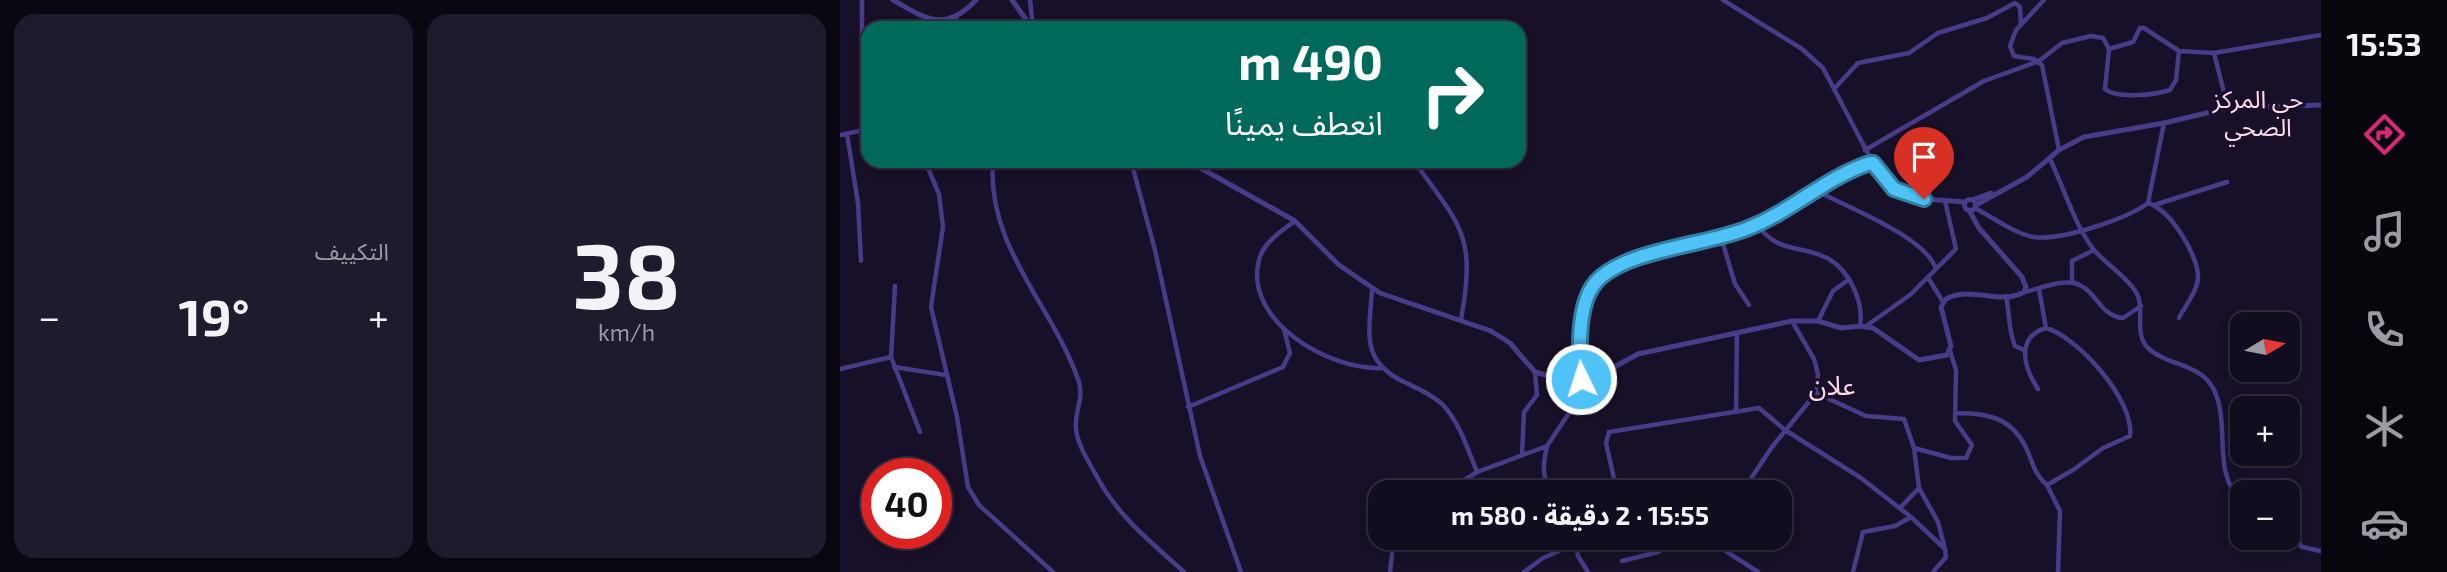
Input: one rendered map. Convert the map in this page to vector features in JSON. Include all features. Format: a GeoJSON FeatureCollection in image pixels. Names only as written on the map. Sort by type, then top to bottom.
{"type":"FeatureCollection","features":[{"type":"Feature","properties":{"kind":"street"},"geometry":{"type":"LineString","coordinates":[[862,0],[862,21]]}},
{"type":"Feature","properties":{"kind":"street"},"geometry":{"type":"LineString","coordinates":[[894,0],[931,19],[946,21],[956,18],[976,0]]}},
{"type":"Feature","properties":{"kind":"street"},"geometry":{"type":"LineString","coordinates":[[1012,0],[1028,21]]}},
{"type":"Feature","properties":{"kind":"street"},"geometry":{"type":"LineString","coordinates":[[1030,0],[1032,21]]}},
{"type":"Feature","properties":{"kind":"street"},"geometry":{"type":"LineString","coordinates":[[1723,0],[1811,56],[1823,68],[1865,150],[1899,192],[1971,205],[2031,237],[2060,235],[2082,229],[2132,214],[2151,204],[2227,182]]}},
{"type":"Feature","properties":{"kind":"street"},"geometry":{"type":"LineString","coordinates":[[2039,61],[2015,56],[2011,52],[2011,38],[2044,0]]}},
{"type":"Feature","properties":{"kind":"street"},"geometry":{"type":"LineString","coordinates":[[1835,89],[1858,64],[1909,52],[1938,33],[1987,18],[2010,4],[2020,7],[2021,25]]}},
{"type":"Feature","properties":{"kind":"street"},"geometry":{"type":"LineString","coordinates":[[2109,49],[2133,42],[2140,28],[2179,51],[2214,53],[2321,35]]}},
{"type":"Feature","properties":{"kind":"street"},"geometry":{"type":"LineString","coordinates":[[1865,150],[1984,80],[2039,61],[2053,48],[2073,39],[2101,37],[2109,49],[2105,90],[2120,93],[2170,90],[2176,80],[2179,51]]}},
{"type":"Feature","properties":{"kind":"street"},"geometry":{"type":"LineString","coordinates":[[2214,53],[2228,108]]}},
{"type":"Feature","properties":{"kind":"street"},"geometry":{"type":"LineString","coordinates":[[2039,61],[2051,97],[2059,150]]}},
{"type":"Feature","properties":{"kind":"street"},"geometry":{"type":"LineString","coordinates":[[1971,205],[2004,189],[2050,159],[2059,150],[2084,137],[2228,108],[2321,105]]}},
{"type":"Feature","properties":{"kind":"street"},"geometry":{"type":"LineString","coordinates":[[2151,204],[2164,123]]}},
{"type":"Feature","properties":{"kind":"street"},"geometry":{"type":"LineString","coordinates":[[840,135],[861,131]]}},
{"type":"Feature","properties":{"kind":"street"},"geometry":{"type":"LineString","coordinates":[[847,134],[858,202],[861,261]]}},
{"type":"Feature","properties":{"kind":"street"},"geometry":{"type":"LineString","coordinates":[[2050,159],[2094,250],[2130,284],[2141,306],[2141,332],[2147,347],[2189,367],[2214,389],[2221,416],[2230,486]]}},
{"type":"Feature","properties":{"kind":"street"},"geometry":{"type":"LineString","coordinates":[[1546,480],[1544,475],[1547,446],[1573,407],[1581,385],[1579,342],[1587,303],[1596,282],[1638,258],[1757,225],[1842,175],[1873,163]]}},
{"type":"Feature","properties":{"kind":"street"},"geometry":{"type":"LineString","coordinates":[[928,168],[939,194],[943,216],[942,247],[930,303],[970,492],[984,510],[1032,550],[1052,572]]}},
{"type":"Feature","properties":{"kind":"street"},"geometry":{"type":"LineString","coordinates":[[993,168],[992,194],[1005,239],[1075,372],[1082,396],[1076,432],[1094,473],[1130,523],[1184,572]]}},
{"type":"Feature","properties":{"kind":"street"},"geometry":{"type":"LineString","coordinates":[[1133,168],[1207,481],[1241,572]]}},
{"type":"Feature","properties":{"kind":"street"},"geometry":{"type":"LineString","coordinates":[[1200,168],[1295,221],[1334,260],[1372,288],[1403,303],[1461,320],[1505,338],[1535,372],[1581,385],[1638,354],[1793,321],[1818,321],[1841,328],[1863,326],[1882,332],[1919,360],[1941,357],[1950,351]]}},
{"type":"Feature","properties":{"kind":"street"},"geometry":{"type":"LineString","coordinates":[[1419,168],[1444,203],[1465,240],[1469,275],[1461,320]]}},
{"type":"Feature","properties":{"kind":"street"},"geometry":{"type":"LineString","coordinates":[[1817,191],[1920,247],[1932,258],[1936,269]]}},
{"type":"Feature","properties":{"kind":"street"},"geometry":{"type":"LineString","coordinates":[[1863,326],[1929,278],[1956,247],[1945,201]]}},
{"type":"Feature","properties":{"kind":"street"},"geometry":{"type":"LineString","coordinates":[[2151,204],[2179,230],[2198,273],[2196,286],[2179,318]]}},
{"type":"Feature","properties":{"kind":"street"},"geometry":{"type":"LineString","coordinates":[[1971,205],[1979,228],[2022,277],[2026,287],[2024,292]]}},
{"type":"Feature","properties":{"kind":"street"},"geometry":{"type":"LineString","coordinates":[[1188,407],[1283,367],[1290,353],[1283,328],[1263,294],[1258,261],[1271,240],[1295,221]]}},
{"type":"Feature","properties":{"kind":"street"},"geometry":{"type":"LineString","coordinates":[[1757,225],[1775,243],[1831,260],[1848,280],[1860,304],[1863,326]]}},
{"type":"Feature","properties":{"kind":"street"},"geometry":{"type":"LineString","coordinates":[[1721,237],[1735,284],[1749,305]]}},
{"type":"Feature","properties":{"kind":"street"},"geometry":{"type":"LineString","coordinates":[[2071,283],[2072,261],[2094,250]]}},
{"type":"Feature","properties":{"kind":"street"},"geometry":{"type":"LineString","coordinates":[[1914,448],[1951,458],[1968,456],[1972,442],[1956,425],[1956,370],[1950,351],[1951,341],[1941,312],[1942,302],[1929,278]]}},
{"type":"Feature","properties":{"kind":"street"},"geometry":{"type":"LineString","coordinates":[[1818,321],[1830,294],[1848,280]]}},
{"type":"Feature","properties":{"kind":"street"},"geometry":{"type":"LineString","coordinates":[[1942,302],[1950,296],[1964,293],[2006,296],[2071,283],[2083,287],[2113,316],[2123,318],[2141,306]]}},
{"type":"Feature","properties":{"kind":"street"},"geometry":{"type":"LineString","coordinates":[[895,286],[891,357],[920,432]]}},
{"type":"Feature","properties":{"kind":"street"},"geometry":{"type":"LineString","coordinates":[[1372,288],[1370,345],[1374,360],[1382,368],[1445,407],[1478,472]]}},
{"type":"Feature","properties":{"kind":"street"},"geometry":{"type":"LineString","coordinates":[[2039,289],[2046,328]]}},
{"type":"Feature","properties":{"kind":"street"},"geometry":{"type":"LineString","coordinates":[[2006,296],[2010,334],[2016,347],[2025,351]]}},
{"type":"Feature","properties":{"kind":"street"},"geometry":{"type":"LineString","coordinates":[[1750,480],[1785,430],[1816,393],[1818,374],[1814,359],[1793,321]]}},
{"type":"Feature","properties":{"kind":"street"},"geometry":{"type":"LineString","coordinates":[[1283,328],[1300,343],[1336,363],[1364,369],[1382,368]]}},
{"type":"Feature","properties":{"kind":"street"},"geometry":{"type":"LineString","coordinates":[[2038,389],[2030,375],[2025,351],[2029,337],[2046,328]]}},
{"type":"Feature","properties":{"kind":"street"},"geometry":{"type":"LineString","coordinates":[[2046,328],[2062,337],[2107,376],[2118,394],[2131,430],[2127,439],[2103,448],[2073,470],[2046,485]]}},
{"type":"Feature","properties":{"kind":"street"},"geometry":{"type":"LineString","coordinates":[[1736,411],[1737,333]]}},
{"type":"Feature","properties":{"kind":"street"},"geometry":{"type":"LineString","coordinates":[[840,369],[891,357]]}},
{"type":"Feature","properties":{"kind":"street"},"geometry":{"type":"LineString","coordinates":[[894,366],[946,375]]}},
{"type":"Feature","properties":{"kind":"street"},"geometry":{"type":"LineString","coordinates":[[1522,455],[1523,416],[1537,395],[1535,372]]}},
{"type":"Feature","properties":{"kind":"street"},"geometry":{"type":"LineString","coordinates":[[1816,393],[1866,416],[1904,419],[1914,448],[1919,488],[1938,522],[1945,549],[1946,557],[1933,572]]}},
{"type":"Feature","properties":{"kind":"street"},"geometry":{"type":"LineString","coordinates":[[1614,480],[1606,443],[1609,432],[1759,408],[1785,430],[1861,478],[1911,517],[1945,549]]}},
{"type":"Feature","properties":{"kind":"street"},"geometry":{"type":"LineString","coordinates":[[1957,412],[1985,414],[2004,420],[2021,439],[2035,471],[2060,511],[2057,572]]}},
{"type":"Feature","properties":{"kind":"street"},"geometry":{"type":"LineString","coordinates":[[1465,480],[1478,472],[1547,446]]}},
{"type":"Feature","properties":{"kind":"street"},"geometry":{"type":"LineString","coordinates":[[1900,508],[1919,488]]}},
{"type":"Feature","properties":{"kind":"street"},"geometry":{"type":"LineString","coordinates":[[1853,572],[1863,532],[1895,526],[1911,517]]}},
{"type":"Feature","properties":{"kind":"street"},"geometry":{"type":"LineString","coordinates":[[2300,544],[2321,551]]}},
{"type":"Feature","properties":{"kind":"street"},"geometry":{"type":"LineString","coordinates":[[1390,572],[1393,550]]}},
{"type":"Feature","properties":{"kind":"street"},"geometry":{"type":"LineString","coordinates":[[1524,572],[1558,550]]}},
{"type":"Feature","properties":{"kind":"street"},"geometry":{"type":"LineString","coordinates":[[1577,550],[1579,560],[1588,572]]}},
{"type":"Feature","properties":{"kind":"street"},"geometry":{"type":"LineString","coordinates":[[1622,561],[1661,550]]}},
{"type":"Feature","properties":{"kind":"street"},"geometry":{"type":"LineString","coordinates":[[1724,550],[1758,572]]}},
{"type":"Feature","properties":{"kind":"district","name":"حي المركز الصحي"},"geometry":{"type":"Point","coordinates":[2258,114]}},
{"type":"Feature","properties":{"kind":"district","name":"علان"},"geometry":{"type":"Point","coordinates":[1832,386]}},
{"type":"Feature","properties":{"kind":"route"},"geometry":{"type":"LineString","coordinates":[[1581,379],[1578,350],[1590,293],[1600,278],[1622,265],[1638,258],[1757,225],[1797,205],[1842,175],[1867,164],[1873,163],[1894,189],[1924,199]]}}]}
